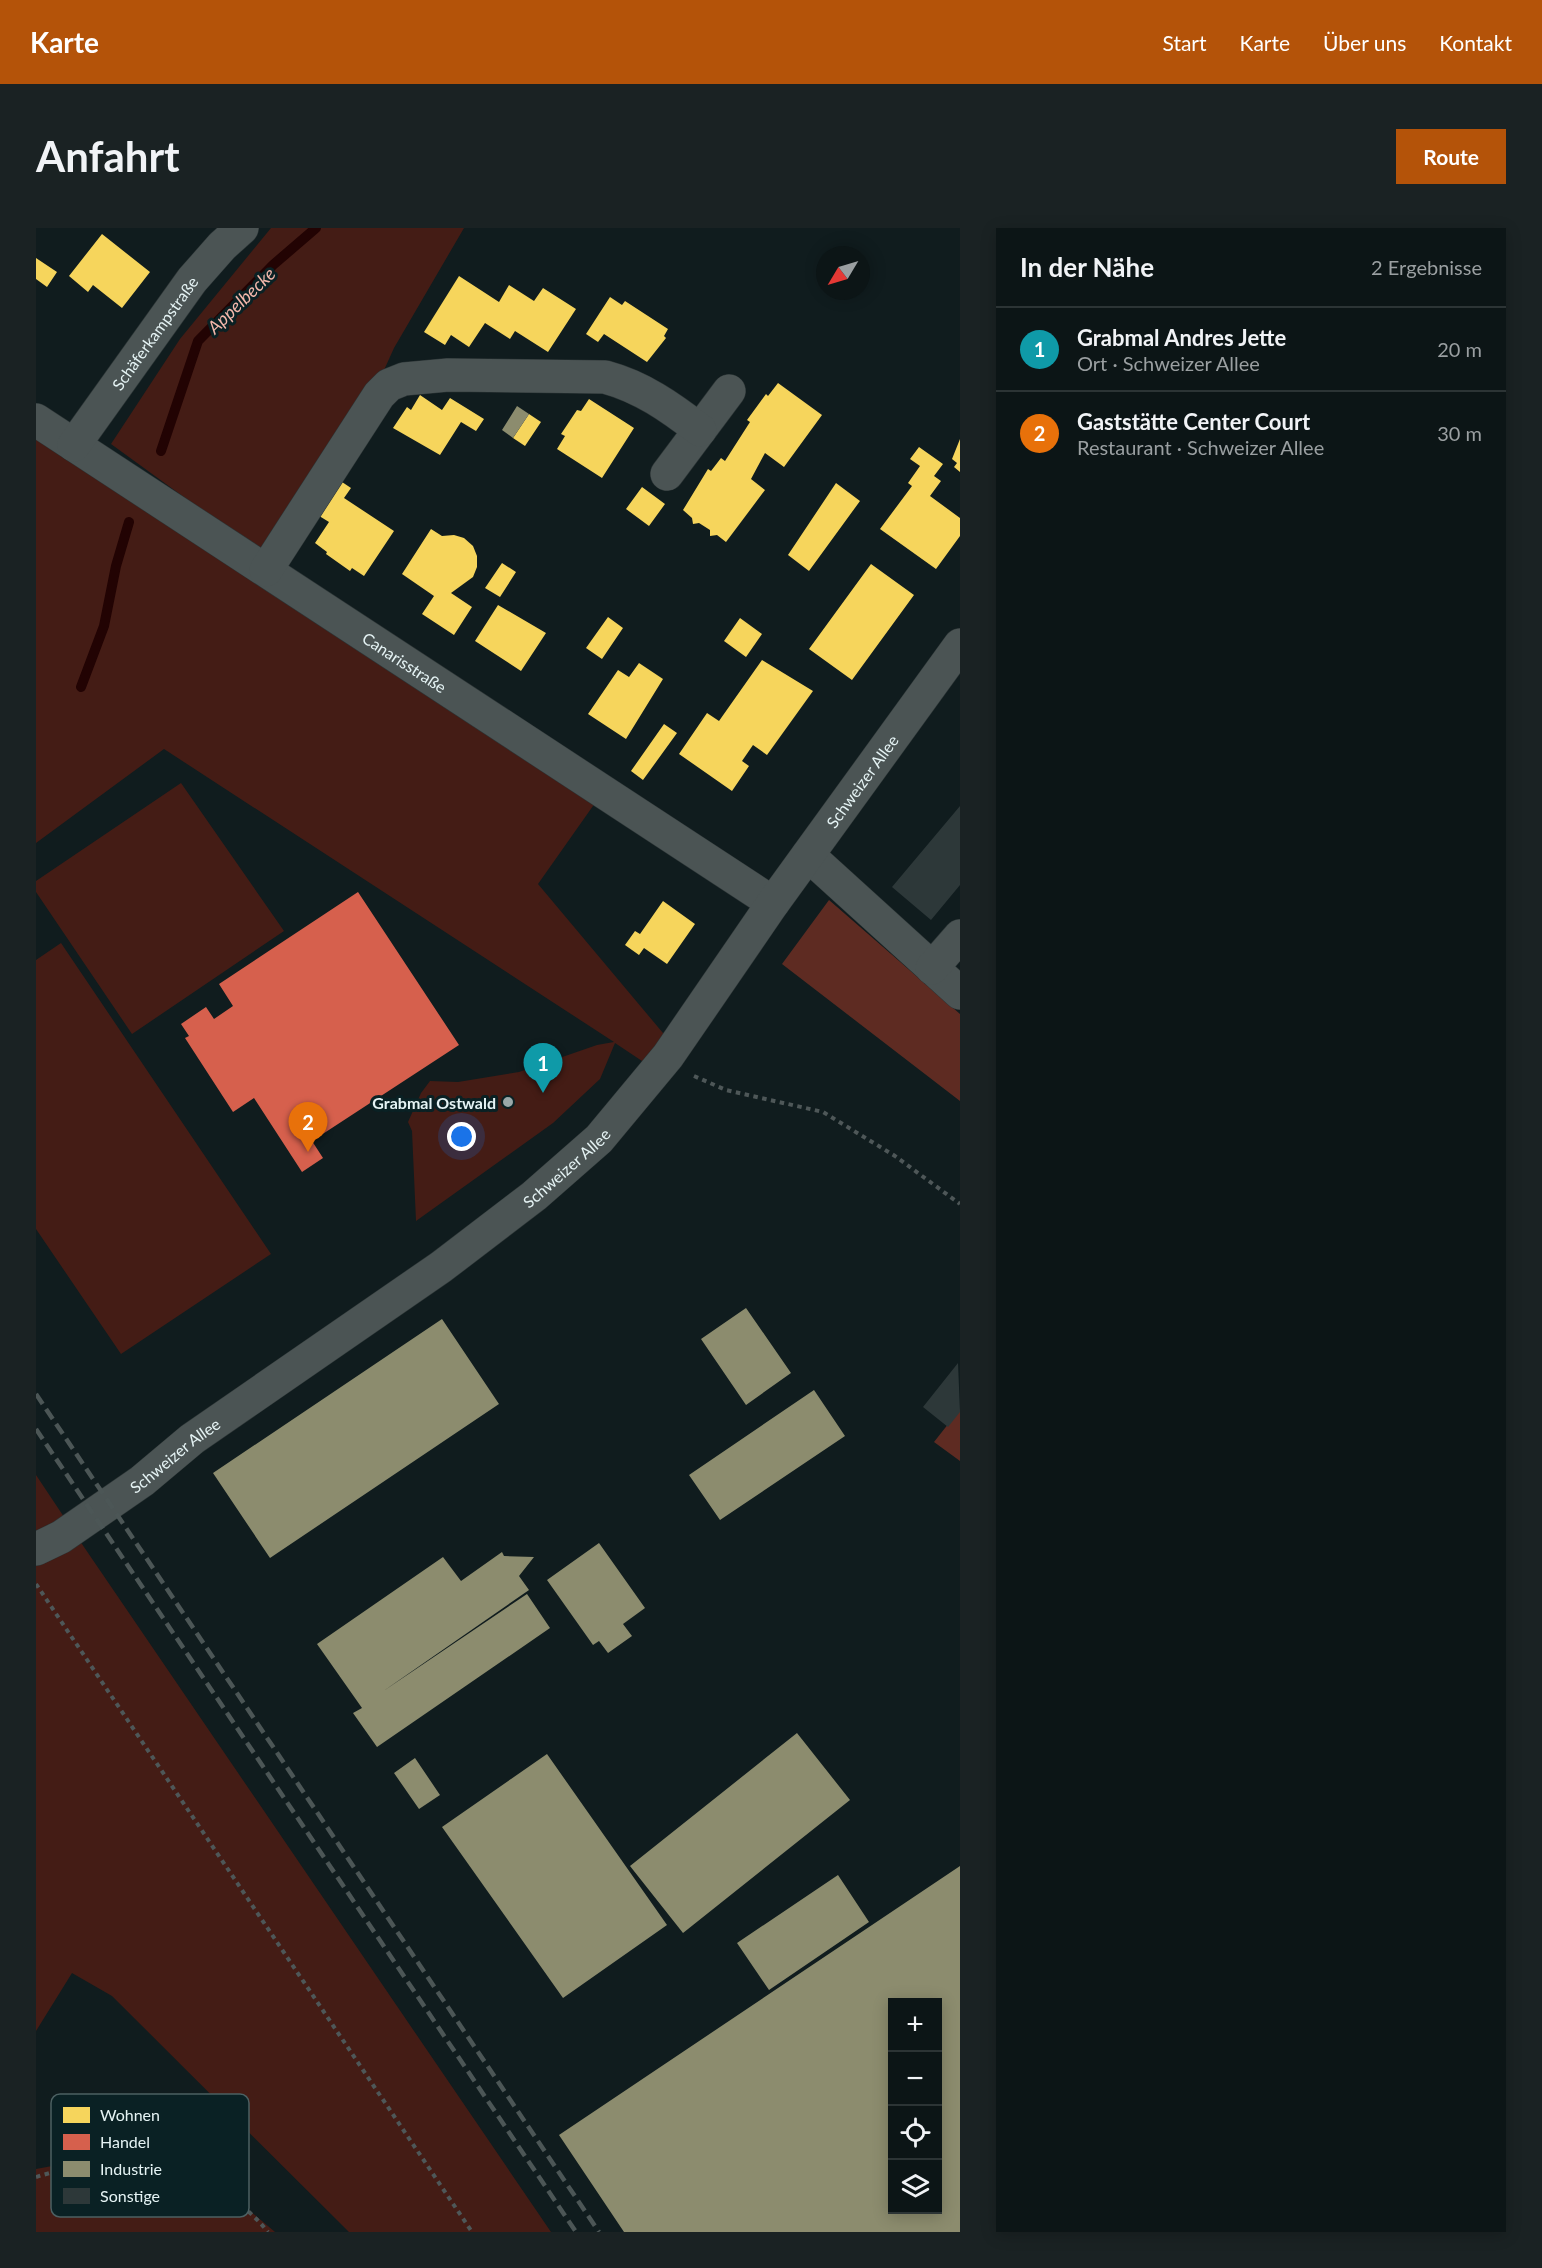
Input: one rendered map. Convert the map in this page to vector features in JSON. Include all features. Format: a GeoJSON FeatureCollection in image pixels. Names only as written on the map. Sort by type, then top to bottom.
{"type":"FeatureCollection","features":[{"type":"Feature","properties":{"kind":"street","name":"Schäferkampstraße"},"geometry":{"type":"LineString","coordinates":[[74,445],[192,280],[222,246],[242,228]]}},
{"type":"Feature","properties":{"kind":"street"},"geometry":{"type":"LineString","coordinates":[[266,570],[379,395],[389,385],[404,379],[448,375],[605,377],[629,384],[659,399],[700,430]]}},
{"type":"Feature","properties":{"kind":"street"},"geometry":{"type":"LineString","coordinates":[[667,474],[729,391]]}},
{"type":"Feature","properties":{"kind":"street","name":"Canarisstraße"},"geometry":{"type":"LineString","coordinates":[[36,420],[773,903]]}},
{"type":"Feature","properties":{"kind":"street","name":"Schweizer Allee"},"geometry":{"type":"LineString","coordinates":[[36,1549],[61,1537],[142,1481],[192,1439],[441,1267],[534,1196],[599,1139],[668,1056],[808,855],[951,678],[960,645]]}},
{"type":"Feature","properties":{"kind":"street"},"geometry":{"type":"LineString","coordinates":[[808,855],[960,993]]}},
{"type":"Feature","properties":{"kind":"street"},"geometry":{"type":"LineString","coordinates":[[932,968],[960,936]]}},
{"type":"Feature","properties":{"kind":"path"},"geometry":{"type":"LineString","coordinates":[[668,1056],[693,1075],[726,1090],[823,1112],[895,1156],[960,1203]]}},
{"type":"Feature","properties":{"kind":"path"},"geometry":{"type":"LineString","coordinates":[[36,1584],[472,2232]]}},
{"type":"Feature","properties":{"kind":"path"},"geometry":{"type":"LineString","coordinates":[[36,2177],[51,2174]]}},
{"type":"Feature","properties":{"kind":"path"},"geometry":{"type":"LineString","coordinates":[[249,2215],[268,2232]]}},
{"type":"Feature","properties":{"kind":"shaded area"},"geometry":{"type":"Polygon","coordinates":[[[271,228],[464,228],[394,348],[375,390],[269,559],[111,444],[180,339],[271,228]]]}},
{"type":"Feature","properties":{"kind":"shaded area"},"geometry":{"type":"Polygon","coordinates":[[[36,435],[600,796],[538,884],[668,1039],[648,1065],[615,1043],[600,1079],[553,1123],[416,1221],[412,1131],[408,1122],[421,1093],[430,1081],[458,1082],[519,1072],[597,1045],[614,1042],[164,749],[36,843],[36,435]]]}},
{"type":"Feature","properties":{"kind":"shaded area"},"geometry":{"type":"Polygon","coordinates":[[[181,783],[284,931],[132,1034],[36,892],[36,881],[181,783]]]}},
{"type":"Feature","properties":{"kind":"shaded area"},"geometry":{"type":"Polygon","coordinates":[[[829,900],[960,1014],[960,1101],[782,964],[829,900]]]}},
{"type":"Feature","properties":{"kind":"shaded area"},"geometry":{"type":"Polygon","coordinates":[[[61,943],[271,1254],[121,1354],[36,1229],[36,960],[61,943]]]}},
{"type":"Feature","properties":{"kind":"shaded area"},"geometry":{"type":"Polygon","coordinates":[[[960,1409],[960,1461],[934,1442],[960,1409]]]}},
{"type":"Feature","properties":{"kind":"shaded area"},"geometry":{"type":"Polygon","coordinates":[[[36,1475],[551,2232],[349,2232],[249,2132],[249,2094],[210,2094],[112,1996],[72,1973],[36,2031],[36,1475]]]}},
{"type":"Feature","properties":{"kind":"shaded area"},"geometry":{"type":"Polygon","coordinates":[[[51,2166],[51,2217],[249,2217],[249,2210],[275,2232],[36,2232],[36,2169],[51,2166]]]}},
{"type":"Feature","properties":{"kind":"building: Wohnen"},"geometry":{"type":"Polygon","coordinates":[[[102,234],[150,272],[122,308],[93,285],[88,292],[69,276],[102,234]]]}},
{"type":"Feature","properties":{"kind":"building: Wohnen"},"geometry":{"type":"Polygon","coordinates":[[[36,258],[57,272],[47,287],[36,279],[36,258]]]}},
{"type":"Feature","properties":{"kind":"building: Wohnen"},"geometry":{"type":"Polygon","coordinates":[[[459,276],[499,302],[509,285],[534,301],[543,288],[576,309],[548,352],[515,331],[510,339],[485,323],[469,347],[451,335],[445,345],[424,332],[459,276]]]}},
{"type":"Feature","properties":{"kind":"building: Wohnen"},"geometry":{"type":"Polygon","coordinates":[[[610,297],[622,305],[625,301],[668,329],[664,336],[666,338],[647,362],[604,334],[598,342],[586,334],[610,297]]]}},
{"type":"Feature","properties":{"kind":"building: Wohnen"},"geometry":{"type":"Polygon","coordinates":[[[778,383],[822,415],[784,467],[765,453],[751,479],[765,490],[726,542],[717,535],[710,536],[710,530],[699,523],[693,524],[692,518],[683,510],[708,469],[711,471],[721,458],[725,461],[750,422],[747,420],[766,394],[768,396],[778,383]]]}},
{"type":"Feature","properties":{"kind":"building: Wohnen"},"geometry":{"type":"Polygon","coordinates":[[[420,395],[442,410],[450,398],[484,419],[476,431],[461,422],[440,455],[393,428],[407,407],[411,410],[420,395]]]}},
{"type":"Feature","properties":{"kind":"building: Wohnen"},"geometry":{"type":"Polygon","coordinates":[[[589,399],[634,428],[602,478],[557,449],[565,436],[561,434],[577,410],[581,411],[589,399]]]}},
{"type":"Feature","properties":{"kind":"building: Wohnen"},"geometry":{"type":"Polygon","coordinates":[[[529,414],[541,422],[525,446],[513,438],[529,414]]]}},
{"type":"Feature","properties":{"kind":"building: Wohnen"},"geometry":{"type":"Polygon","coordinates":[[[960,439],[960,472],[954,467],[957,463],[952,459],[960,439]]]}},
{"type":"Feature","properties":{"kind":"building: Wohnen"},"geometry":{"type":"Polygon","coordinates":[[[919,447],[943,464],[934,476],[941,481],[930,496],[960,518],[960,536],[936,569],[880,529],[912,486],[908,483],[920,466],[910,459],[919,447]]]}},
{"type":"Feature","properties":{"kind":"building: Wohnen"},"geometry":{"type":"Polygon","coordinates":[[[339,480],[351,488],[344,498],[394,531],[364,576],[352,568],[350,571],[315,543],[329,522],[316,514],[339,480]]]}},
{"type":"Feature","properties":{"kind":"building: Wohnen"},"geometry":{"type":"Polygon","coordinates":[[[836,483],[860,501],[809,571],[788,555],[836,483]]]}},
{"type":"Feature","properties":{"kind":"building: Wohnen"},"geometry":{"type":"Polygon","coordinates":[[[642,487],[665,504],[649,526],[626,509],[642,487]]]}},
{"type":"Feature","properties":{"kind":"building: Wohnen"},"geometry":{"type":"Polygon","coordinates":[[[431,529],[442,536],[454,535],[464,538],[473,546],[477,556],[477,567],[473,577],[451,593],[472,607],[454,635],[422,614],[434,596],[402,574],[431,529]]]}},
{"type":"Feature","properties":{"kind":"building: Wohnen"},"geometry":{"type":"Polygon","coordinates":[[[502,563],[516,572],[500,597],[485,588],[502,563]]]}},
{"type":"Feature","properties":{"kind":"building: Wohnen"},"geometry":{"type":"Polygon","coordinates":[[[871,564],[914,595],[852,680],[809,649],[871,564]]]}},
{"type":"Feature","properties":{"kind":"building: Wohnen"},"geometry":{"type":"Polygon","coordinates":[[[498,605],[546,633],[521,671],[475,641],[498,605]]]}},
{"type":"Feature","properties":{"kind":"building: Wohnen"},"geometry":{"type":"Polygon","coordinates":[[[608,617],[623,628],[602,659],[586,648],[608,617]]]}},
{"type":"Feature","properties":{"kind":"building: Wohnen"},"geometry":{"type":"Polygon","coordinates":[[[740,618],[762,634],[746,657],[724,641],[740,618]]]}},
{"type":"Feature","properties":{"kind":"building: Wohnen"},"geometry":{"type":"Polygon","coordinates":[[[762,660],[813,691],[767,755],[753,745],[742,761],[749,766],[732,791],[679,754],[707,713],[719,721],[762,660]]]}},
{"type":"Feature","properties":{"kind":"building: Wohnen"},"geometry":{"type":"Polygon","coordinates":[[[639,663],[663,679],[626,739],[588,714],[618,670],[629,677],[639,663]]]}},
{"type":"Feature","properties":{"kind":"building: Wohnen"},"geometry":{"type":"Polygon","coordinates":[[[664,724],[677,733],[643,780],[631,771],[664,724]]]}},
{"type":"Feature","properties":{"kind":"building: Wohnen"},"geometry":{"type":"Polygon","coordinates":[[[663,901],[695,924],[667,964],[644,948],[639,955],[625,945],[635,931],[640,934],[663,901]]]}},
{"type":"Feature","properties":{"kind":"building: Handel"},"geometry":{"type":"Polygon","coordinates":[[[358,892],[459,1045],[312,1141],[323,1158],[302,1172],[254,1098],[233,1112],[185,1038],[189,1036],[181,1024],[206,1007],[214,1019],[233,1006],[219,984],[358,892]]]}},
{"type":"Feature","properties":{"kind":"building: Industrie"},"geometry":{"type":"Polygon","coordinates":[[[517,406],[529,414],[513,438],[502,430],[517,406]]]}},
{"type":"Feature","properties":{"kind":"building: Industrie"},"geometry":{"type":"Polygon","coordinates":[[[746,1308],[791,1373],[746,1405],[701,1339],[746,1308]]]}},
{"type":"Feature","properties":{"kind":"building: Industrie"},"geometry":{"type":"Polygon","coordinates":[[[442,1319],[499,1404],[270,1558],[213,1473],[442,1319]]]}},
{"type":"Feature","properties":{"kind":"building: Industrie"},"geometry":{"type":"Polygon","coordinates":[[[814,1390],[845,1436],[720,1520],[689,1475],[814,1390]]]}},
{"type":"Feature","properties":{"kind":"building: Industrie"},"geometry":{"type":"Polygon","coordinates":[[[599,1543],[645,1608],[623,1624],[632,1636],[608,1653],[599,1641],[593,1645],[547,1580],[599,1543]]]}},
{"type":"Feature","properties":{"kind":"building: Industrie"},"geometry":{"type":"Polygon","coordinates":[[[502,1552],[504,1556],[534,1557],[519,1576],[529,1590],[382,1692],[527,1594],[550,1628],[377,1747],[353,1713],[362,1708],[317,1644],[443,1557],[461,1581],[502,1552]]]}},
{"type":"Feature","properties":{"kind":"building: Industrie"},"geometry":{"type":"Polygon","coordinates":[[[797,1733],[850,1800],[683,1933],[630,1866],[797,1733]]]}},
{"type":"Feature","properties":{"kind":"building: Industrie"},"geometry":{"type":"Polygon","coordinates":[[[547,1754],[667,1925],[563,1998],[442,1827],[547,1754]]]}},
{"type":"Feature","properties":{"kind":"building: Industrie"},"geometry":{"type":"Polygon","coordinates":[[[415,1758],[440,1795],[419,1809],[394,1773],[415,1758]]]}},
{"type":"Feature","properties":{"kind":"building: Industrie"},"geometry":{"type":"Polygon","coordinates":[[[960,1866],[960,2232],[624,2232],[559,2135],[960,1866]]]}},
{"type":"Feature","properties":{"kind":"building: Industrie"},"geometry":{"type":"Polygon","coordinates":[[[838,1875],[869,1922],[769,1990],[737,1943],[838,1875]]]}},
{"type":"Feature","properties":{"kind":"building: Sonstige"},"geometry":{"type":"Polygon","coordinates":[[[960,806],[960,885],[931,920],[892,887],[960,806]]]}},
{"type":"Feature","properties":{"kind":"building: Sonstige"},"geometry":{"type":"Polygon","coordinates":[[[958,1363],[960,1412],[948,1427],[923,1407],[958,1363]]]}},
{"type":"Feature","properties":{"kind":"waterway","name":"Appelbecke"},"geometry":{"type":"LineString","coordinates":[[161,451],[198,341],[273,265],[316,228]]}},
{"type":"Feature","properties":{"kind":"waterway","name":"Appelbecke"},"geometry":{"type":"LineString","coordinates":[[81,687],[104,626],[116,566],[129,522]]}},
{"type":"Feature","properties":{"kind":"railway"},"geometry":{"type":"LineString","coordinates":[[36,1394],[599,2232]]}},
{"type":"Feature","properties":{"kind":"railway"},"geometry":{"type":"LineString","coordinates":[[36,1429],[576,2232]]}},
{"type":"Feature","properties":{"kind":"place","name":"Grabmal Andres Jette"},"geometry":{"type":"Point","coordinates":[543,1093]}},
{"type":"Feature","properties":{"kind":"place","name":"Grabmal Ostwald"},"geometry":{"type":"Point","coordinates":[508,1102]}},
{"type":"Feature","properties":{"kind":"place","name":"Gaststätte Center Court"},"geometry":{"type":"Point","coordinates":[308,1152]}}]}
